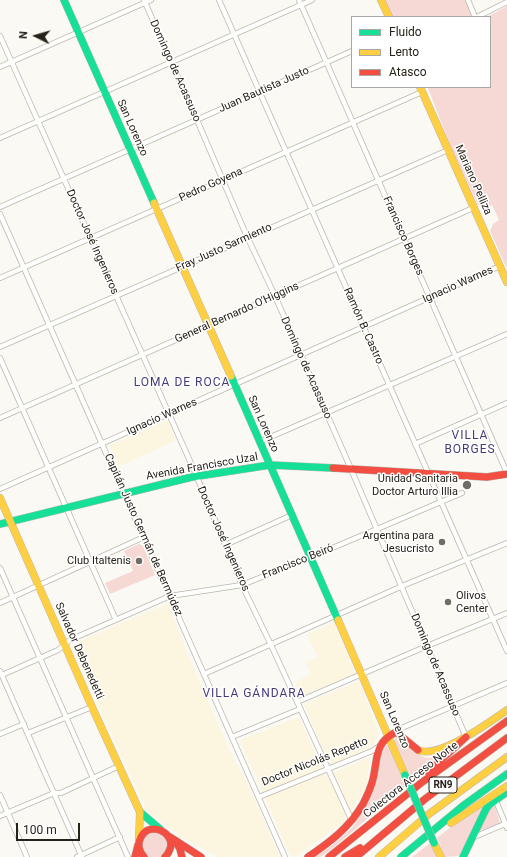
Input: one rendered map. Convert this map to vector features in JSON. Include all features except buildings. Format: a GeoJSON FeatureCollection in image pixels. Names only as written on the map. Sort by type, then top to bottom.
{"type":"FeatureCollection","features":[{"type":"Feature","properties":{"kind":"main road","name":"San Lorenzo"},"geometry":{"type":"LineString","coordinates":[[64,0],[362,675],[392,734],[405,775],[441,857]]}},
{"type":"Feature","properties":{"kind":"main road"},"geometry":{"type":"LineString","coordinates":[[381,0],[389,16]]}},
{"type":"Feature","properties":{"kind":"main road","name":"Mariano Pelliza"},"geometry":{"type":"LineString","coordinates":[[421,89],[507,282]]}},
{"type":"Feature","properties":{"kind":"main road","name":"Avenida Francisco Uzal"},"geometry":{"type":"LineString","coordinates":[[0,524],[196,476],[270,465],[491,477],[507,473]]}},
{"type":"Feature","properties":{"kind":"main road","name":"Salvador Debenedetti"},"geometry":{"type":"LineString","coordinates":[[0,498],[140,812],[172,839],[199,857]]}},
{"type":"Feature","properties":{"kind":"main road"},"geometry":{"type":"LineString","coordinates":[[392,734],[403,736],[422,752],[436,750],[466,736],[507,710]]}},
{"type":"Feature","properties":{"kind":"main road","name":"Colectora Acceso Norte"},"geometry":{"type":"LineString","coordinates":[[329,857],[350,843],[460,754],[507,721]]}},
{"type":"Feature","properties":{"kind":"main road"},"geometry":{"type":"LineString","coordinates":[[482,757],[507,733]]}},
{"type":"Feature","properties":{"kind":"main road","name":"Doctor Nicolás Repetto"},"geometry":{"type":"LineString","coordinates":[[378,747],[382,741],[392,734]]}},
{"type":"Feature","properties":{"kind":"main road"},"geometry":{"type":"LineString","coordinates":[[382,816],[393,802],[458,745],[466,736]]}},
{"type":"Feature","properties":{"kind":"main road","name":"RN9"},"geometry":{"type":"LineString","coordinates":[[356,857],[381,834],[425,799],[507,738]]}},
{"type":"Feature","properties":{"kind":"main road"},"geometry":{"type":"LineString","coordinates":[[308,857],[338,836],[352,821],[371,786],[378,747]]}},
{"type":"Feature","properties":{"kind":"main road","name":"RN9"},"geometry":{"type":"LineString","coordinates":[[379,857],[429,814],[506,758]]}},
{"type":"Feature","properties":{"kind":"main road"},"geometry":{"type":"LineString","coordinates":[[400,857],[464,805],[507,774]]}},
{"type":"Feature","properties":{"kind":"main road"},"geometry":{"type":"LineString","coordinates":[[407,857],[458,818],[507,786]]}},
{"type":"Feature","properties":{"kind":"main road"},"geometry":{"type":"LineString","coordinates":[[463,857],[486,809],[507,792]]}},
{"type":"Feature","properties":{"kind":"main road","name":"Salvador Debenedetti"},"geometry":{"type":"LineString","coordinates":[[135,857],[139,841],[140,812]]}},
{"type":"Feature","properties":{"kind":"main road"},"geometry":{"type":"LineString","coordinates":[[144,857],[140,850],[139,841],[142,834],[150,828],[161,829]]}},
{"type":"Feature","properties":{"kind":"main road"},"geometry":{"type":"LineString","coordinates":[[345,857],[381,834]]}},
{"type":"Feature","properties":{"kind":"main road"},"geometry":{"type":"LineString","coordinates":[[165,857],[171,848],[172,839]]}},
{"type":"Feature","properties":{"kind":"main road"},"geometry":{"type":"LineString","coordinates":[[172,839],[180,849],[182,857]]}},
{"type":"Feature","properties":{"kind":"street"},"geometry":{"type":"LineString","coordinates":[[0,67],[144,1],[151,0]]}},
{"type":"Feature","properties":{"kind":"street","name":"Ramón B. Castro"},"geometry":{"type":"LineString","coordinates":[[219,0],[440,502],[467,558],[507,652]]}},
{"type":"Feature","properties":{"kind":"street"},"geometry":{"type":"LineString","coordinates":[[0,138],[234,34],[300,2],[312,0]]}},
{"type":"Feature","properties":{"kind":"street"},"geometry":{"type":"LineString","coordinates":[[468,0],[476,16]]}},
{"type":"Feature","properties":{"kind":"street","name":"Domingo de Acassuso"},"geometry":{"type":"LineString","coordinates":[[144,1],[172,62],[247,237],[301,354],[466,736]]}},
{"type":"Feature","properties":{"kind":"street","name":"Francisco Borges"},"geometry":{"type":"LineString","coordinates":[[300,2],[507,473]]}},
{"type":"Feature","properties":{"kind":"street"},"geometry":{"type":"LineString","coordinates":[[478,16],[507,2]]}},
{"type":"Feature","properties":{"kind":"street","name":"Doctor José Ingenieros"},"geometry":{"type":"LineString","coordinates":[[0,36],[169,414],[242,585],[271,644],[352,821]]}},
{"type":"Feature","properties":{"kind":"street","name":"Juan Bautista Justo"},"geometry":{"type":"LineString","coordinates":[[0,207],[351,51]]}},
{"type":"Feature","properties":{"kind":"street","name":"Pedro Goyena"},"geometry":{"type":"LineString","coordinates":[[0,278],[353,122],[421,89]]}},
{"type":"Feature","properties":{"kind":"street","name":"Fray Justo Sarmiento"},"geometry":{"type":"LineString","coordinates":[[0,347],[247,237],[448,150]]}},
{"type":"Feature","properties":{"kind":"street","name":"General Bernardo O'Higgins"},"geometry":{"type":"LineString","coordinates":[[0,418],[473,208]]}},
{"type":"Feature","properties":{"kind":"street","name":"Capitán Justo Germán de Bermúdez"},"geometry":{"type":"LineString","coordinates":[[0,214],[285,857]]}},
{"type":"Feature","properties":{"kind":"street","name":"Ignacio Warnes"},"geometry":{"type":"LineString","coordinates":[[0,489],[48,466],[169,414],[500,266]]}},
{"type":"Feature","properties":{"kind":"street"},"geometry":{"type":"LineString","coordinates":[[260,442],[507,334]]}},
{"type":"Feature","properties":{"kind":"street"},"geometry":{"type":"LineString","coordinates":[[0,358],[116,620]]}},
{"type":"Feature","properties":{"kind":"street"},"geometry":{"type":"LineString","coordinates":[[415,444],[507,403]]}},
{"type":"Feature","properties":{"kind":"street","name":"Francisco Beiró"},"geometry":{"type":"LineString","coordinates":[[1,673],[58,650],[70,640],[170,596],[242,585],[462,493]]}},
{"type":"Feature","properties":{"kind":"street"},"geometry":{"type":"LineString","coordinates":[[225,545],[292,515]]}},
{"type":"Feature","properties":{"kind":"street"},"geometry":{"type":"LineString","coordinates":[[0,603],[144,537]]}},
{"type":"Feature","properties":{"kind":"street"},"geometry":{"type":"LineString","coordinates":[[204,674],[467,558],[507,542]]}},
{"type":"Feature","properties":{"kind":"street"},"geometry":{"type":"LineString","coordinates":[[0,568],[41,657],[128,857]]}},
{"type":"Feature","properties":{"kind":"street"},"geometry":{"type":"LineString","coordinates":[[297,702],[507,613]]}},
{"type":"Feature","properties":{"kind":"street"},"geometry":{"type":"LineString","coordinates":[[1,673],[80,856],[120,837]]}},
{"type":"Feature","properties":{"kind":"street","name":"Doctor Nicolás Repetto"},"geometry":{"type":"LineString","coordinates":[[392,734],[404,727],[507,682]]}},
{"type":"Feature","properties":{"kind":"street"},"geometry":{"type":"LineString","coordinates":[[28,733],[92,707]]}},
{"type":"Feature","properties":{"kind":"street"},"geometry":{"type":"LineString","coordinates":[[232,737],[300,709]]}},
{"type":"Feature","properties":{"kind":"street"},"geometry":{"type":"LineString","coordinates":[[0,734],[24,724]]}},
{"type":"Feature","properties":{"kind":"street","name":"Doctor Nicolás Repetto"},"geometry":{"type":"LineString","coordinates":[[259,797],[372,751],[378,747]]}},
{"type":"Feature","properties":{"kind":"street"},"geometry":{"type":"LineString","coordinates":[[0,816],[54,793],[60,793],[119,766]]}},
{"type":"Feature","properties":{"kind":"street"},"geometry":{"type":"LineString","coordinates":[[0,795],[27,857]]}},
{"type":"Feature","properties":{"kind":"street"},"geometry":{"type":"LineString","coordinates":[[472,838],[506,825],[496,801]]}},
{"type":"Feature","properties":{"kind":"shaded area"},"geometry":{"type":"Polygon","coordinates":[[[384,0],[465,0],[473,16],[392,16],[384,0]]]}},
{"type":"Feature","properties":{"kind":"shaded area"},"geometry":{"type":"Polygon","coordinates":[[[507,6],[507,269],[490,231],[493,224],[499,220],[492,205],[485,208],[478,205],[451,148],[428,88],[491,88],[491,16],[489,16],[507,6]]]}},
{"type":"Feature","properties":{"kind":"shaded area"},"geometry":{"type":"Polygon","coordinates":[[[165,421],[168,422],[176,440],[118,467],[110,445],[165,421]]]}},
{"type":"Feature","properties":{"kind":"shaded area","name":"Club Italtenis"},"geometry":{"type":"Polygon","coordinates":[[[139,544],[143,546],[155,575],[110,594],[105,583],[133,571],[124,551],[139,544]]]}},
{"type":"Feature","properties":{"kind":"shaded area"},"geometry":{"type":"Polygon","coordinates":[[[168,604],[193,667],[229,749],[251,791],[280,857],[218,857],[179,836],[147,811],[71,647],[73,644],[168,604]]]}},
{"type":"Feature","properties":{"kind":"shaded area"},"geometry":{"type":"Polygon","coordinates":[[[334,622],[355,674],[301,697],[295,682],[311,674],[306,662],[318,657],[307,635],[334,622]]]}},
{"type":"Feature","properties":{"kind":"shaded area"},"geometry":{"type":"Polygon","coordinates":[[[359,681],[379,733],[373,746],[330,765],[304,704],[359,681]]]}},
{"type":"Feature","properties":{"kind":"shaded area"},"geometry":{"type":"Polygon","coordinates":[[[299,717],[325,776],[370,758],[366,787],[344,822],[295,857],[290,855],[240,740],[299,717]]]}},
{"type":"Feature","properties":{"kind":"shaded area"},"geometry":{"type":"Polygon","coordinates":[[[398,735],[412,749],[420,755],[428,758],[434,757],[451,748],[412,781],[394,740],[398,735]]]}},
{"type":"Feature","properties":{"kind":"shaded area"},"geometry":{"type":"Polygon","coordinates":[[[388,745],[405,786],[331,850],[320,857],[314,857],[331,846],[353,827],[373,788],[382,747],[388,745]]]}},
{"type":"Feature","properties":{"kind":"shaded area"},"geometry":{"type":"Polygon","coordinates":[[[487,804],[459,856],[445,857],[437,838],[462,818],[487,804]]]}},
{"type":"Feature","properties":{"kind":"shaded area"},"geometry":{"type":"Polygon","coordinates":[[[495,807],[500,822],[499,824],[480,831],[479,829],[490,808],[495,807]]]}},
{"type":"Feature","properties":{"kind":"shaded area"},"geometry":{"type":"Polygon","coordinates":[[[150,828],[170,837],[165,857],[144,857],[141,853],[142,834],[150,828]]]}},
{"type":"Feature","properties":{"kind":"shaded area"},"geometry":{"type":"Polygon","coordinates":[[[430,843],[431,846],[433,845],[437,857],[412,857],[430,843]]]}},
{"type":"Feature","properties":{"kind":"traffic: fast"},"geometry":{"type":"LineString","coordinates":[[64,0],[154,203]]}},
{"type":"Feature","properties":{"kind":"traffic: fast"},"geometry":{"type":"LineString","coordinates":[[231,376],[338,620]]}},
{"type":"Feature","properties":{"kind":"traffic: fast"},"geometry":{"type":"LineString","coordinates":[[0,524],[192,477],[270,465],[333,468]]}},
{"type":"Feature","properties":{"kind":"traffic: fast"},"geometry":{"type":"LineString","coordinates":[[401,857],[464,805],[507,774]]}},
{"type":"Feature","properties":{"kind":"traffic: fast"},"geometry":{"type":"LineString","coordinates":[[405,775],[434,843]]}},
{"type":"Feature","properties":{"kind":"traffic: fast"},"geometry":{"type":"LineString","coordinates":[[463,857],[486,809],[489,805],[507,792]]}},
{"type":"Feature","properties":{"kind":"traffic: fast"},"geometry":{"type":"LineString","coordinates":[[140,812],[160,829]]}},
{"type":"Feature","properties":{"kind":"traffic: slow"},"geometry":{"type":"LineString","coordinates":[[381,0],[389,16]]}},
{"type":"Feature","properties":{"kind":"traffic: slow"},"geometry":{"type":"LineString","coordinates":[[420,88],[507,282]]}},
{"type":"Feature","properties":{"kind":"traffic: slow"},"geometry":{"type":"LineString","coordinates":[[154,203],[231,376]]}},
{"type":"Feature","properties":{"kind":"traffic: slow"},"geometry":{"type":"LineString","coordinates":[[0,498],[140,812],[139,839]]}},
{"type":"Feature","properties":{"kind":"traffic: slow"},"geometry":{"type":"LineString","coordinates":[[338,620],[405,775]]}},
{"type":"Feature","properties":{"kind":"traffic: slow"},"geometry":{"type":"LineString","coordinates":[[418,750],[427,752],[438,750],[450,745],[477,731],[507,710]]}},
{"type":"Feature","properties":{"kind":"traffic: slow"},"geometry":{"type":"LineString","coordinates":[[379,857],[429,814],[507,757]]}},
{"type":"Feature","properties":{"kind":"traffic: slow"},"geometry":{"type":"LineString","coordinates":[[451,823],[507,786]]}},
{"type":"Feature","properties":{"kind":"traffic: slow"},"geometry":{"type":"LineString","coordinates":[[434,843],[441,857]]}},
{"type":"Feature","properties":{"kind":"traffic: jam"},"geometry":{"type":"LineString","coordinates":[[333,468],[487,477],[507,474]]}},
{"type":"Feature","properties":{"kind":"traffic: jam"},"geometry":{"type":"LineString","coordinates":[[329,857],[421,783],[507,721]]}},
{"type":"Feature","properties":{"kind":"traffic: jam"},"geometry":{"type":"LineString","coordinates":[[308,857],[338,834],[358,813],[370,789],[380,746],[389,736],[396,732],[418,750]]}},
{"type":"Feature","properties":{"kind":"traffic: jam"},"geometry":{"type":"LineString","coordinates":[[428,772],[466,737]]}},
{"type":"Feature","properties":{"kind":"traffic: jam"},"geometry":{"type":"LineString","coordinates":[[356,857],[425,799],[507,738]]}},
{"type":"Feature","properties":{"kind":"traffic: jam"},"geometry":{"type":"LineString","coordinates":[[144,857],[139,847],[139,842],[145,832],[150,829],[161,831],[169,838],[171,843],[170,849],[165,857]]}},
{"type":"Feature","properties":{"kind":"traffic: jam"},"geometry":{"type":"LineString","coordinates":[[170,837],[201,857]]}},
{"type":"Feature","properties":{"kind":"traffic: jam"},"geometry":{"type":"LineString","coordinates":[[176,842],[182,857]]}},
{"type":"Feature","properties":{"kind":"traffic: jam"},"geometry":{"type":"LineString","coordinates":[[135,857],[138,845]]}},
{"type":"Feature","properties":{"kind":"traffic: jam"},"geometry":{"type":"LineString","coordinates":[[345,857],[360,848]]}},
{"type":"Feature","properties":{"kind":"place","name":"Unidad Sanitaria Doctor Arturo Illia"},"geometry":{"type":"Point","coordinates":[467,485]}},
{"type":"Feature","properties":{"kind":"place","name":"Argentina para Jesucristo"},"geometry":{"type":"Point","coordinates":[442,542]}},
{"type":"Feature","properties":{"kind":"place","name":"Club Italtenis"},"geometry":{"type":"Point","coordinates":[139,561]}},
{"type":"Feature","properties":{"kind":"place","name":"Olivos Center"},"geometry":{"type":"Point","coordinates":[448,602]}},
{"type":"Feature","properties":{"kind":"district","name":"LOMA DE ROCA"},"geometry":{"type":"Point","coordinates":[182,383]}},
{"type":"Feature","properties":{"kind":"district","name":"VILLA BORGES"},"geometry":{"type":"Point","coordinates":[470,443]}},
{"type":"Feature","properties":{"kind":"district","name":"VILLA GÁNDARA"},"geometry":{"type":"Point","coordinates":[254,694]}}]}
